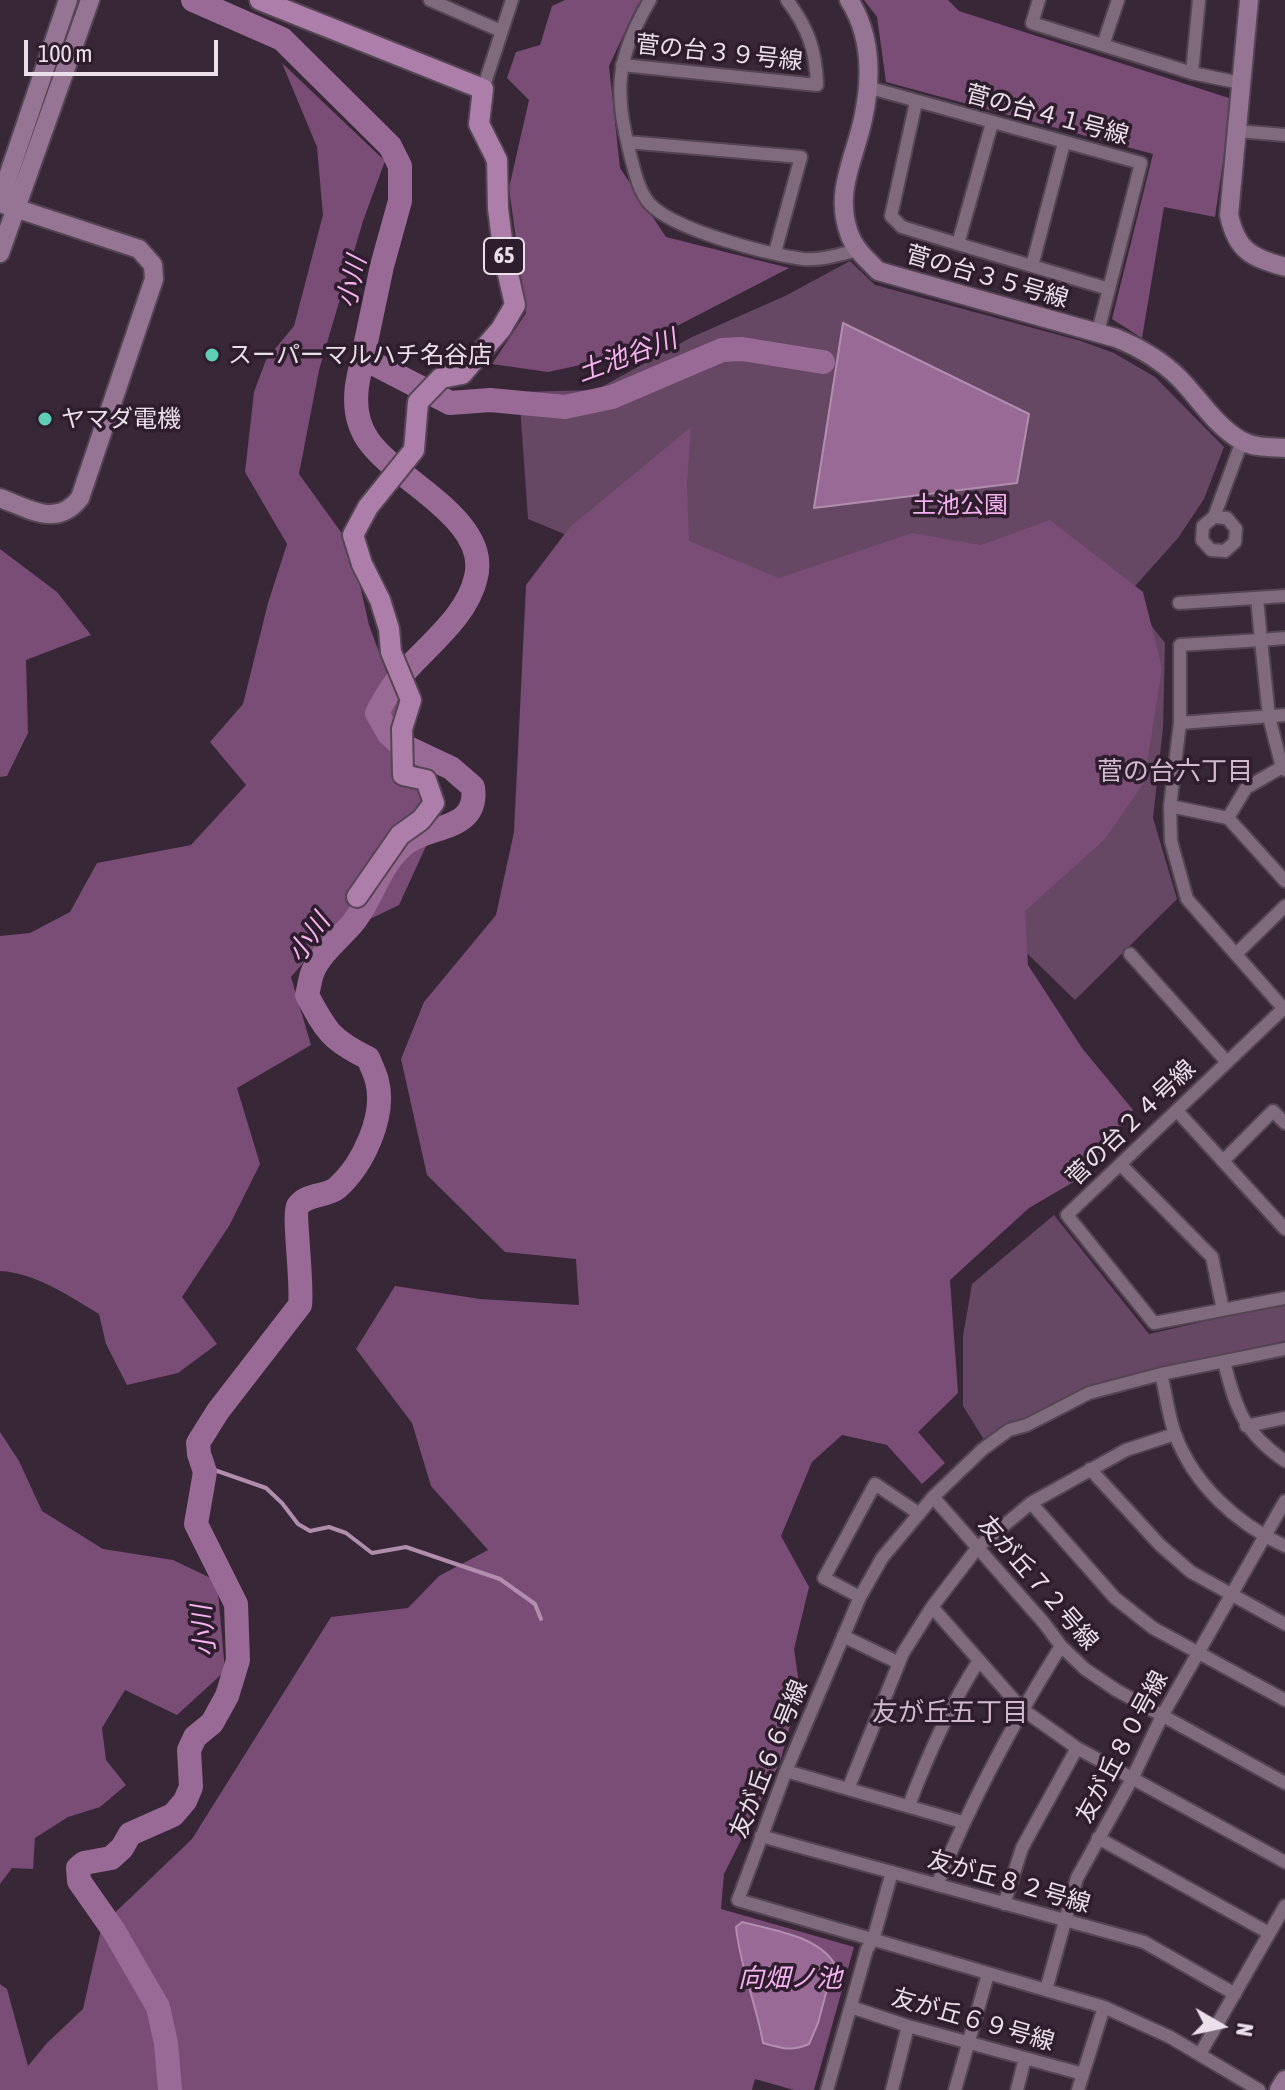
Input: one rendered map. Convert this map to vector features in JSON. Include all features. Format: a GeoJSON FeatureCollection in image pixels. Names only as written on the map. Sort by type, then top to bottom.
{"type":"FeatureCollection","features":[{"type":"Feature","properties":{"kind":"main road"},"geometry":{"type":"LineString","coordinates":[[260,0],[483,89]]}},
{"type":"Feature","properties":{"kind":"main road","name":"65"},"geometry":{"type":"LineString","coordinates":[[357,897],[400,835],[421,820],[434,803],[426,780],[403,775],[402,746],[411,700],[391,652],[389,629],[380,600],[362,564],[353,535],[368,507],[414,450],[418,402],[441,378],[462,374],[501,329],[515,305],[498,208],[497,160],[479,124],[483,89]]}},
{"type":"Feature","properties":{"kind":"street"},"geometry":{"type":"LineString","coordinates":[[0,253],[5,204],[68,0]]}},
{"type":"Feature","properties":{"kind":"street"},"geometry":{"type":"LineString","coordinates":[[5,204],[90,0]]}},
{"type":"Feature","properties":{"kind":"street"},"geometry":{"type":"LineString","coordinates":[[483,89],[512,0]]}},
{"type":"Feature","properties":{"kind":"street"},"geometry":{"type":"LineString","coordinates":[[650,0],[629,41],[618,86],[627,142],[638,183],[649,203],[669,219],[729,241],[806,260],[858,250],[845,218],[843,192],[863,119],[870,61],[861,18],[849,0]]}},
{"type":"Feature","properties":{"kind":"street"},"geometry":{"type":"LineString","coordinates":[[777,0],[788,0]]}},
{"type":"Feature","properties":{"kind":"street","name":"菅の台３９号線"},"geometry":{"type":"LineString","coordinates":[[622,65],[817,85],[816,55],[803,24],[788,0]]}},
{"type":"Feature","properties":{"kind":"street"},"geometry":{"type":"LineString","coordinates":[[1039,0],[1032,23],[1192,73],[1241,83]]}},
{"type":"Feature","properties":{"kind":"street"},"geometry":{"type":"LineString","coordinates":[[1103,45],[1118,0]]}},
{"type":"Feature","properties":{"kind":"street"},"geometry":{"type":"LineString","coordinates":[[1192,73],[1199,0]]}},
{"type":"Feature","properties":{"kind":"street"},"geometry":{"type":"LineString","coordinates":[[1249,0],[1229,215],[1233,233],[1245,250],[1254,258],[1285,267]]}},
{"type":"Feature","properties":{"kind":"street"},"geometry":{"type":"LineString","coordinates":[[435,1],[501,31]]}},
{"type":"Feature","properties":{"kind":"street","name":"菅の台４１号線"},"geometry":{"type":"LineString","coordinates":[[867,87],[1141,163],[1098,332]]}},
{"type":"Feature","properties":{"kind":"street"},"geometry":{"type":"LineString","coordinates":[[916,102],[891,216],[902,227],[1109,289]]}},
{"type":"Feature","properties":{"kind":"street"},"geometry":{"type":"LineString","coordinates":[[958,244],[992,123]]}},
{"type":"Feature","properties":{"kind":"street"},"geometry":{"type":"LineString","coordinates":[[1237,131],[1284,135],[1285,123]]}},
{"type":"Feature","properties":{"kind":"street"},"geometry":{"type":"LineString","coordinates":[[627,142],[801,157],[775,252]]}},
{"type":"Feature","properties":{"kind":"street"},"geometry":{"type":"LineString","coordinates":[[1032,266],[1064,143]]}},
{"type":"Feature","properties":{"kind":"street"},"geometry":{"type":"LineString","coordinates":[[0,498],[47,515],[61,515],[72,509],[80,498],[154,279],[153,265],[139,249],[5,204]]}},
{"type":"Feature","properties":{"kind":"street","name":"菅の台３５号線"},"geometry":{"type":"LineString","coordinates":[[858,250],[878,271],[1125,342],[1178,377],[1223,426],[1242,441]]}},
{"type":"Feature","properties":{"kind":"street"},"geometry":{"type":"LineString","coordinates":[[1214,517],[1242,441],[1257,446],[1285,448]]}},
{"type":"Feature","properties":{"kind":"street"},"geometry":{"type":"LineString","coordinates":[[1179,603],[1285,596]]}},
{"type":"Feature","properties":{"kind":"street"},"geometry":{"type":"LineString","coordinates":[[1228,818],[1246,788],[1283,769],[1269,717],[1257,598]]}},
{"type":"Feature","properties":{"kind":"street"},"geometry":{"type":"LineString","coordinates":[[1285,638],[1180,645],[1180,723],[1170,806],[1171,841],[1187,899],[1285,1009]]}},
{"type":"Feature","properties":{"kind":"street"},"geometry":{"type":"LineString","coordinates":[[1180,723],[1285,715]]}},
{"type":"Feature","properties":{"kind":"street"},"geometry":{"type":"LineString","coordinates":[[1170,806],[1228,818],[1285,881]]}},
{"type":"Feature","properties":{"kind":"street"},"geometry":{"type":"LineString","coordinates":[[1236,954],[1285,906]]}},
{"type":"Feature","properties":{"kind":"street"},"geometry":{"type":"LineString","coordinates":[[1130,954],[1226,1061]]}},
{"type":"Feature","properties":{"kind":"street","name":"菅の台２４号線"},"geometry":{"type":"LineString","coordinates":[[1285,1009],[1226,1061],[1178,1112],[1067,1215],[1154,1323],[1285,1298]]}},
{"type":"Feature","properties":{"kind":"street"},"geometry":{"type":"LineString","coordinates":[[1223,1161],[1273,1111],[1285,1123]]}},
{"type":"Feature","properties":{"kind":"street"},"geometry":{"type":"LineString","coordinates":[[1178,1112],[1285,1229]]}},
{"type":"Feature","properties":{"kind":"street"},"geometry":{"type":"LineString","coordinates":[[1121,1165],[1212,1257],[1223,1310]]}},
{"type":"Feature","properties":{"kind":"street","name":"友が丘６６号線"},"geometry":{"type":"LineString","coordinates":[[1259,2090],[1170,2037],[1104,2007],[738,1900],[786,1771],[860,1597],[882,1558],[933,1497],[983,1449],[1009,1430],[1027,1425],[1089,1393],[1161,1374],[1285,1349]]}},
{"type":"Feature","properties":{"kind":"street"},"geometry":{"type":"LineString","coordinates":[[1224,1362],[1232,1393],[1246,1426],[1270,1451],[1285,1461]]}},
{"type":"Feature","properties":{"kind":"street"},"geometry":{"type":"LineString","coordinates":[[1161,1374],[1175,1434],[1199,1478],[1230,1512],[1264,1537],[1285,1546]]}},
{"type":"Feature","properties":{"kind":"street"},"geometry":{"type":"LineString","coordinates":[[1246,1426],[1285,1418]]}},
{"type":"Feature","properties":{"kind":"street"},"geometry":{"type":"LineString","coordinates":[[848,1789],[899,1663],[932,1607],[978,1547],[1031,1503],[1090,1469],[1126,1450],[1175,1434]]}},
{"type":"Feature","properties":{"kind":"street"},"geometry":{"type":"LineString","coordinates":[[1090,1469],[1160,1545],[1191,1572],[1285,1624]]}},
{"type":"Feature","properties":{"kind":"street"},"geometry":{"type":"LineString","coordinates":[[860,1597],[824,1578],[875,1484],[918,1513]]}},
{"type":"Feature","properties":{"kind":"street","name":"友が丘７２号線"},"geometry":{"type":"LineString","coordinates":[[933,1497],[1061,1646],[1085,1669],[1162,1716],[1285,1783]]}},
{"type":"Feature","properties":{"kind":"street","name":"友が丘８０号線"},"geometry":{"type":"LineString","coordinates":[[1046,1990],[1077,1878],[1133,1777],[1162,1716],[1285,1501]]}},
{"type":"Feature","properties":{"kind":"street"},"geometry":{"type":"LineString","coordinates":[[1031,1503],[1115,1598],[1153,1628],[1285,1700]]}},
{"type":"Feature","properties":{"kind":"street"},"geometry":{"type":"LineString","coordinates":[[932,1607],[1022,1709],[1077,1748],[1285,1862]]}},
{"type":"Feature","properties":{"kind":"street"},"geometry":{"type":"LineString","coordinates":[[843,1636],[899,1663]]}},
{"type":"Feature","properties":{"kind":"street"},"geometry":{"type":"LineString","coordinates":[[937,1885],[962,1822],[1022,1709],[1061,1646]]}},
{"type":"Feature","properties":{"kind":"street"},"geometry":{"type":"LineString","coordinates":[[909,1805],[932,1745],[978,1662]]}},
{"type":"Feature","properties":{"kind":"street"},"geometry":{"type":"LineString","coordinates":[[1004,1904],[1022,1848],[1077,1748]]}},
{"type":"Feature","properties":{"kind":"street"},"geometry":{"type":"LineString","coordinates":[[786,1771],[962,1822]]}},
{"type":"Feature","properties":{"kind":"street","name":"友が丘８２号線"},"geometry":{"type":"LineString","coordinates":[[761,1836],[1144,1942],[1235,1994]]}},
{"type":"Feature","properties":{"kind":"street"},"geometry":{"type":"LineString","coordinates":[[1098,1838],[1269,1933]]}},
{"type":"Feature","properties":{"kind":"street"},"geometry":{"type":"LineString","coordinates":[[827,2090],[892,1872]]}},
{"type":"Feature","properties":{"kind":"street"},"geometry":{"type":"LineString","coordinates":[[1200,2054],[1285,1906]]}},
{"type":"Feature","properties":{"kind":"street"},"geometry":{"type":"LineString","coordinates":[[955,2090],[988,1974]]}},
{"type":"Feature","properties":{"kind":"street","name":"友が丘６９号線"},"geometry":{"type":"LineString","coordinates":[[851,2007],[908,2026],[1083,2074]]}},
{"type":"Feature","properties":{"kind":"street"},"geometry":{"type":"LineString","coordinates":[[1078,2090],[1104,2007]]}},
{"type":"Feature","properties":{"kind":"street"},"geometry":{"type":"LineString","coordinates":[[892,2090],[908,2026]]}},
{"type":"Feature","properties":{"kind":"street"},"geometry":{"type":"LineString","coordinates":[[1017,2090],[1025,2058]]}},
{"type":"Feature","properties":{"kind":"street"},"geometry":{"type":"LineString","coordinates":[[1279,2090],[1285,2080]]}},
{"type":"Feature","properties":{"kind":"green space","name":"土池公園"},"geometry":{"type":"Polygon","coordinates":[[[850,261],[875,285],[1081,341],[1114,353],[1155,377],[1224,447],[1204,499],[1178,538],[1127,595],[1165,643],[1163,728],[1153,818],[1177,899],[1075,1000],[996,923],[654,571],[528,519],[519,392],[596,390],[692,337],[785,296],[850,261]]]}},
{"type":"Feature","properties":{"kind":"green space"},"geometry":{"type":"Polygon","coordinates":[[[1054,1215],[1149,1334],[1285,1303],[1285,1341],[1091,1385],[986,1443],[963,1406],[963,1336],[972,1284],[1054,1215]]]}},
{"type":"Feature","properties":{"kind":"shaded area"},"geometry":{"type":"Polygon","coordinates":[[[565,0],[643,0],[637,6],[609,66],[620,168],[666,237],[789,268],[617,357],[548,372],[492,364],[526,313],[509,188],[529,100],[507,78],[516,52],[540,45],[552,6],[565,0]]]}},
{"type":"Feature","properties":{"kind":"shaded area"},"geometry":{"type":"Polygon","coordinates":[[[864,0],[948,0],[959,11],[1232,99],[1215,217],[1164,207],[1142,338],[1112,319],[1153,154],[886,82],[877,17],[864,0]]]}},
{"type":"Feature","properties":{"kind":"shaded area"},"geometry":{"type":"Polygon","coordinates":[[[282,63],[385,161],[363,221],[319,370],[299,474],[351,546],[369,625],[411,739],[444,807],[399,905],[320,943],[291,977],[311,1045],[237,1088],[260,1164],[229,1226],[182,1297],[217,1344],[178,1373],[127,1385],[106,1344],[99,1314],[39,1281],[0,1271],[0,936],[30,933],[70,912],[97,863],[191,845],[246,785],[210,742],[243,704],[268,603],[287,544],[245,472],[254,392],[266,360],[294,326],[323,215],[317,147],[282,63]]]}},
{"type":"Feature","properties":{"kind":"shaded area"},"geometry":{"type":"Polygon","coordinates":[[[691,427],[687,482],[689,541],[779,578],[912,533],[981,545],[1050,520],[1143,592],[1162,668],[1144,783],[1104,840],[1025,911],[1028,965],[1082,1048],[1133,1110],[1082,1177],[1029,1208],[950,1280],[958,1393],[918,1432],[945,1463],[922,1484],[887,1445],[842,1435],[812,1462],[781,1536],[809,1587],[794,1649],[800,1690],[780,1762],[724,1874],[721,1909],[854,1947],[814,2090],[794,2090],[755,2079],[752,2090],[0,2090],[0,1984],[7,1989],[28,2066],[83,2009],[102,1925],[192,1839],[331,1617],[408,1608],[439,1576],[488,1550],[431,1486],[412,1423],[356,1349],[395,1286],[480,1299],[579,1305],[576,1259],[505,1252],[427,1175],[401,1059],[424,1002],[496,915],[514,832],[526,585],[570,527],[691,427]]]}},
{"type":"Feature","properties":{"kind":"shaded area"},"geometry":{"type":"Polygon","coordinates":[[[0,549],[57,592],[91,635],[26,660],[28,733],[7,776],[0,777],[0,549]]]}},
{"type":"Feature","properties":{"kind":"shaded area"},"geometry":{"type":"Polygon","coordinates":[[[0,1432],[19,1461],[42,1511],[103,1549],[173,1560],[217,1581],[225,1671],[177,1715],[125,1690],[102,1728],[106,1760],[126,1785],[100,1807],[68,1817],[35,1838],[33,1869],[12,1868],[0,1884],[0,1432]]]}},
{"type":"Feature","properties":{"kind":"water"},"geometry":{"type":"Polygon","coordinates":[[[843,323],[1029,414],[1017,483],[814,508],[843,323]]]}},
{"type":"Feature","properties":{"kind":"water","name":"向畑ノ池"},"geometry":{"type":"Polygon","coordinates":[[[742,1922],[806,1940],[834,1963],[818,2023],[809,2044],[791,2049],[763,2043],[738,1942],[736,1927],[742,1922]]]}},
{"type":"Feature","properties":{"kind":"waterway","name":"小川"},"geometry":{"type":"LineString","coordinates":[[170,2090],[166,2043],[158,2007],[114,1931],[79,1881],[78,1868],[84,1863],[111,1858],[122,1848],[130,1834],[173,1815],[185,1801],[191,1787],[189,1750],[195,1737],[212,1723],[227,1696],[238,1660],[236,1604],[196,1524],[205,1472],[198,1443],[218,1411],[300,1305],[298,1206],[306,1199],[333,1191],[347,1178],[363,1153],[375,1124],[379,1095],[368,1058],[337,1040],[319,1018],[307,995],[316,964],[352,924],[397,851],[417,837],[452,824],[469,812],[473,787],[451,768],[400,744],[389,734],[377,713],[396,682],[454,620],[463,606],[476,577],[477,556],[469,537],[455,519],[368,440],[358,417],[356,392],[359,375],[382,266],[400,201],[400,166],[390,146],[282,39],[193,0]]}},
{"type":"Feature","properties":{"kind":"waterway","name":"土池谷川"},"geometry":{"type":"LineString","coordinates":[[363,358],[450,403],[490,400],[565,407],[612,397],[722,350],[742,349],[823,362]]}},
{"type":"Feature","properties":{"kind":"waterway"},"geometry":{"type":"LineString","coordinates":[[203,1466],[266,1488],[298,1524],[310,1531],[329,1527],[346,1533],[372,1553],[406,1547],[500,1579],[535,1604],[541,1619]]}},
{"type":"Feature","properties":{"kind":"place","name":"スーパーマルハチ名谷店"},"geometry":{"type":"Point","coordinates":[212,355]}},
{"type":"Feature","properties":{"kind":"place","name":"ヤマダ電機"},"geometry":{"type":"Point","coordinates":[45,419]}},
{"type":"Feature","properties":{"kind":"district","name":"菅の台六丁目"},"geometry":{"type":"Point","coordinates":[1175,772]}},
{"type":"Feature","properties":{"kind":"district","name":"友が丘五丁目"},"geometry":{"type":"Point","coordinates":[950,1713]}}]}
